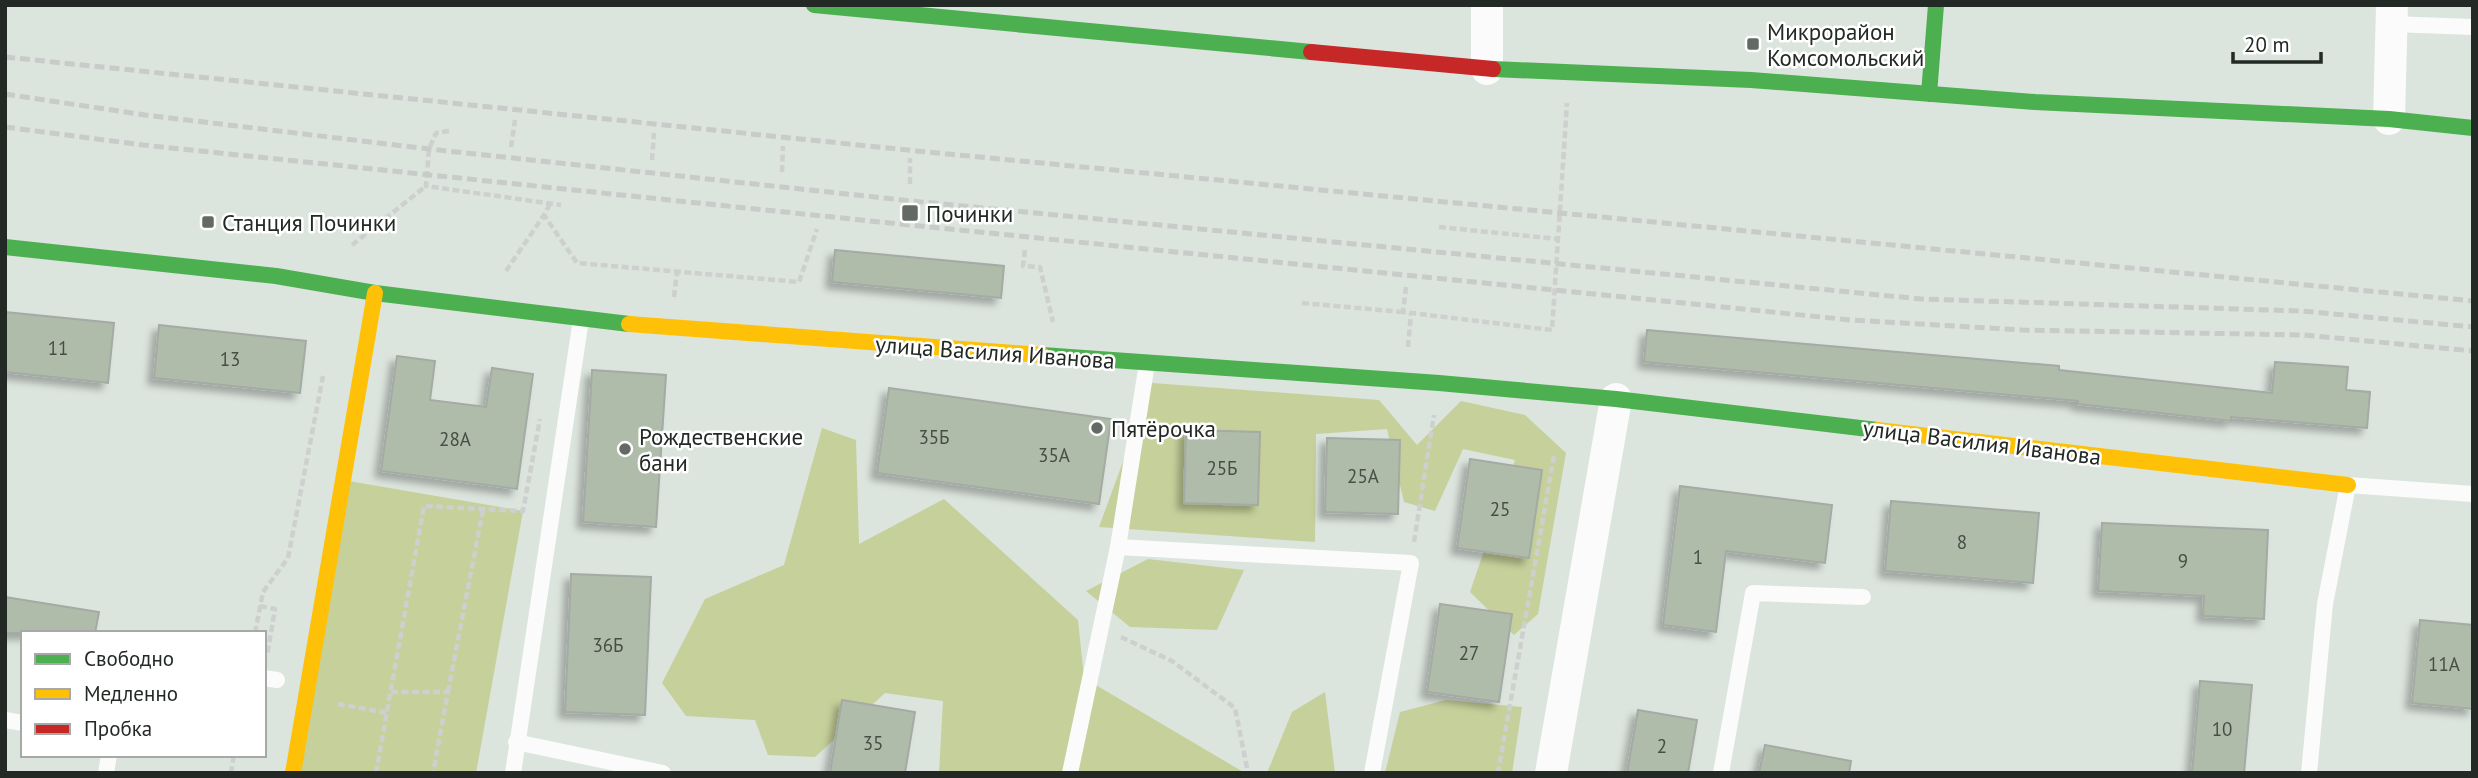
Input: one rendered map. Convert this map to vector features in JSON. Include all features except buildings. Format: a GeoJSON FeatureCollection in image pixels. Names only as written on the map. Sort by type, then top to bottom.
{"type":"FeatureCollection","features":[{"type":"Feature","properties":{"kind":"street"},"geometry":{"type":"LineString","coordinates":[[814,5],[916,10],[1488,69],[1751,80],[1928,94],[2389,119],[2473,128]]}},
{"type":"Feature","properties":{"kind":"street"},"geometry":{"type":"LineString","coordinates":[[1487,5],[1488,69]]}},
{"type":"Feature","properties":{"kind":"street"},"geometry":{"type":"LineString","coordinates":[[1928,94],[1936,5]]}},
{"type":"Feature","properties":{"kind":"street"},"geometry":{"type":"LineString","coordinates":[[2389,119],[2392,15]]}},
{"type":"Feature","properties":{"kind":"street","name":"улица Василия Иванова"},"geometry":{"type":"LineString","coordinates":[[5,247],[276,276],[375,293],[671,329],[1439,383],[1616,399],[2347,485]]}},
{"type":"Feature","properties":{"kind":"street"},"geometry":{"type":"LineString","coordinates":[[293,773],[375,293]]}},
{"type":"Feature","properties":{"kind":"street"},"geometry":{"type":"LineString","coordinates":[[1551,773],[1616,399]]}},
{"type":"Feature","properties":{"kind":"lane"},"geometry":{"type":"LineString","coordinates":[[2392,15],[2473,27]]}},
{"type":"Feature","properties":{"kind":"lane"},"geometry":{"type":"LineString","coordinates":[[513,773],[581,319]]}},
{"type":"Feature","properties":{"kind":"lane"},"geometry":{"type":"LineString","coordinates":[[1070,773],[1118,547],[1147,363]]}},
{"type":"Feature","properties":{"kind":"lane"},"geometry":{"type":"LineString","coordinates":[[2309,773],[2325,604],[2347,485],[2473,494]]}},
{"type":"Feature","properties":{"kind":"lane"},"geometry":{"type":"LineString","coordinates":[[1118,547],[1411,563],[1372,773]]}},
{"type":"Feature","properties":{"kind":"lane"},"geometry":{"type":"LineString","coordinates":[[1721,773],[1753,593],[1863,597]]}},
{"type":"Feature","properties":{"kind":"lane"},"geometry":{"type":"LineString","coordinates":[[516,742],[663,773]]}},
{"type":"Feature","properties":{"kind":"path"},"geometry":{"type":"LineString","coordinates":[[1302,303],[1552,330],[1568,95]]}},
{"type":"Feature","properties":{"kind":"path"},"geometry":{"type":"LineString","coordinates":[[511,147],[515,120]]}},
{"type":"Feature","properties":{"kind":"path"},"geometry":{"type":"LineString","coordinates":[[352,245],[426,186],[431,140],[436,132],[449,131]]}},
{"type":"Feature","properties":{"kind":"path"},"geometry":{"type":"LineString","coordinates":[[652,160],[654,133]]}},
{"type":"Feature","properties":{"kind":"path"},"geometry":{"type":"LineString","coordinates":[[782,172],[783,146]]}},
{"type":"Feature","properties":{"kind":"path"},"geometry":{"type":"LineString","coordinates":[[910,184],[911,158]]}},
{"type":"Feature","properties":{"kind":"path"},"geometry":{"type":"LineString","coordinates":[[426,186],[561,205]]}},
{"type":"Feature","properties":{"kind":"path"},"geometry":{"type":"LineString","coordinates":[[506,271],[550,204]]}},
{"type":"Feature","properties":{"kind":"path"},"geometry":{"type":"LineString","coordinates":[[544,215],[577,263],[799,282],[817,229]]}},
{"type":"Feature","properties":{"kind":"path"},"geometry":{"type":"LineString","coordinates":[[1439,227],[1558,239]]}},
{"type":"Feature","properties":{"kind":"path"},"geometry":{"type":"LineString","coordinates":[[1025,250],[1023,266],[1040,267],[1061,357]]}},
{"type":"Feature","properties":{"kind":"path"},"geometry":{"type":"LineString","coordinates":[[1404,312],[1406,287]]}},
{"type":"Feature","properties":{"kind":"path"},"geometry":{"type":"LineString","coordinates":[[256,631],[263,592],[288,558],[325,366]]}},
{"type":"Feature","properties":{"kind":"path"},"geometry":{"type":"LineString","coordinates":[[1411,563],[1439,383]]}},
{"type":"Feature","properties":{"kind":"path"},"geometry":{"type":"LineString","coordinates":[[376,773],[424,506],[523,511],[542,408]]}},
{"type":"Feature","properties":{"kind":"path"},"geometry":{"type":"LineString","coordinates":[[1498,773],[1554,456]]}},
{"type":"Feature","properties":{"kind":"path"},"geometry":{"type":"LineString","coordinates":[[433,773],[482,510]]}},
{"type":"Feature","properties":{"kind":"path"},"geometry":{"type":"LineString","coordinates":[[260,606],[275,609],[267,659]]}},
{"type":"Feature","properties":{"kind":"path"},"geometry":{"type":"LineString","coordinates":[[1101,628],[1172,661],[1235,708],[1248,773]]}},
{"type":"Feature","properties":{"kind":"path"},"geometry":{"type":"LineString","coordinates":[[391,692],[448,692]]}},
{"type":"Feature","properties":{"kind":"path"},"geometry":{"type":"LineString","coordinates":[[331,703],[387,713]]}},
{"type":"Feature","properties":{"kind":"green space"},"geometry":{"type":"Polygon","coordinates":[[[1152,383],[1379,400],[1417,445],[1461,401],[1525,415],[1566,453],[1538,614],[1514,635],[1470,592],[1515,460],[1463,449],[1435,511],[1404,502],[1387,429],[1316,434],[1315,542],[1099,527],[1152,383]]]}},
{"type":"Feature","properties":{"kind":"green space"},"geometry":{"type":"Polygon","coordinates":[[[822,428],[856,440],[859,544],[944,499],[1078,620],[1084,678],[1245,773],[939,773],[943,701],[885,693],[815,757],[768,755],[755,720],[686,716],[662,683],[705,599],[784,565],[822,428]]]}},
{"type":"Feature","properties":{"kind":"green space"},"geometry":{"type":"Polygon","coordinates":[[[343,480],[523,511],[476,773],[293,773],[343,480]]]}},
{"type":"Feature","properties":{"kind":"green space"},"geometry":{"type":"Polygon","coordinates":[[[1148,559],[1244,570],[1217,630],[1130,627],[1086,591],[1148,559]]]}},
{"type":"Feature","properties":{"kind":"green space"},"geometry":{"type":"Polygon","coordinates":[[[1325,692],[1335,773],[1267,773],[1292,712],[1325,692]]]}},
{"type":"Feature","properties":{"kind":"green space"},"geometry":{"type":"Polygon","coordinates":[[[1446,700],[1522,707],[1512,773],[1385,773],[1400,712],[1446,700]]]}},
{"type":"Feature","properties":{"kind":"railway"},"geometry":{"type":"LineString","coordinates":[[5,57],[917,151],[2473,301]]}},
{"type":"Feature","properties":{"kind":"railway"},"geometry":{"type":"LineString","coordinates":[[5,94],[145,115],[429,149],[912,201],[1921,299],[2302,311],[2473,327]]}},
{"type":"Feature","properties":{"kind":"railway"},"geometry":{"type":"LineString","coordinates":[[5,127],[143,145],[1851,320],[2022,330],[2304,335],[2473,351]]}},
{"type":"Feature","properties":{"kind":"traffic: fast"},"geometry":{"type":"LineString","coordinates":[[814,5],[1311,52]]}},
{"type":"Feature","properties":{"kind":"traffic: fast"},"geometry":{"type":"LineString","coordinates":[[1929,94],[1936,5]]}},
{"type":"Feature","properties":{"kind":"traffic: fast"},"geometry":{"type":"LineString","coordinates":[[1493,69],[1751,80],[2035,102],[2389,119],[2473,128]]}},
{"type":"Feature","properties":{"kind":"traffic: fast"},"geometry":{"type":"LineString","coordinates":[[5,247],[276,276],[375,293],[629,324]]}},
{"type":"Feature","properties":{"kind":"traffic: fast"},"geometry":{"type":"LineString","coordinates":[[1042,355],[1439,383],[1616,399],[1877,430]]}},
{"type":"Feature","properties":{"kind":"traffic: slow"},"geometry":{"type":"LineString","coordinates":[[293,773],[375,293]]}},
{"type":"Feature","properties":{"kind":"traffic: slow"},"geometry":{"type":"LineString","coordinates":[[629,324],[1042,355]]}},
{"type":"Feature","properties":{"kind":"traffic: slow"},"geometry":{"type":"LineString","coordinates":[[1877,430],[2348,485]]}},
{"type":"Feature","properties":{"kind":"traffic: jam"},"geometry":{"type":"LineString","coordinates":[[1311,52],[1493,69]]}},
{"type":"Feature","properties":{"kind":"place","name":"Микрорайон Комсомольский"},"geometry":{"type":"Point","coordinates":[1753,44]}},
{"type":"Feature","properties":{"kind":"place","name":"Починки"},"geometry":{"type":"Point","coordinates":[910,213]}},
{"type":"Feature","properties":{"kind":"place","name":"Станция Починки"},"geometry":{"type":"Point","coordinates":[208,222]}},
{"type":"Feature","properties":{"kind":"place","name":"Пятёрочка"},"geometry":{"type":"Point","coordinates":[1097,428]}},
{"type":"Feature","properties":{"kind":"place","name":"Рождественские бани"},"geometry":{"type":"Point","coordinates":[625,449]}}]}
